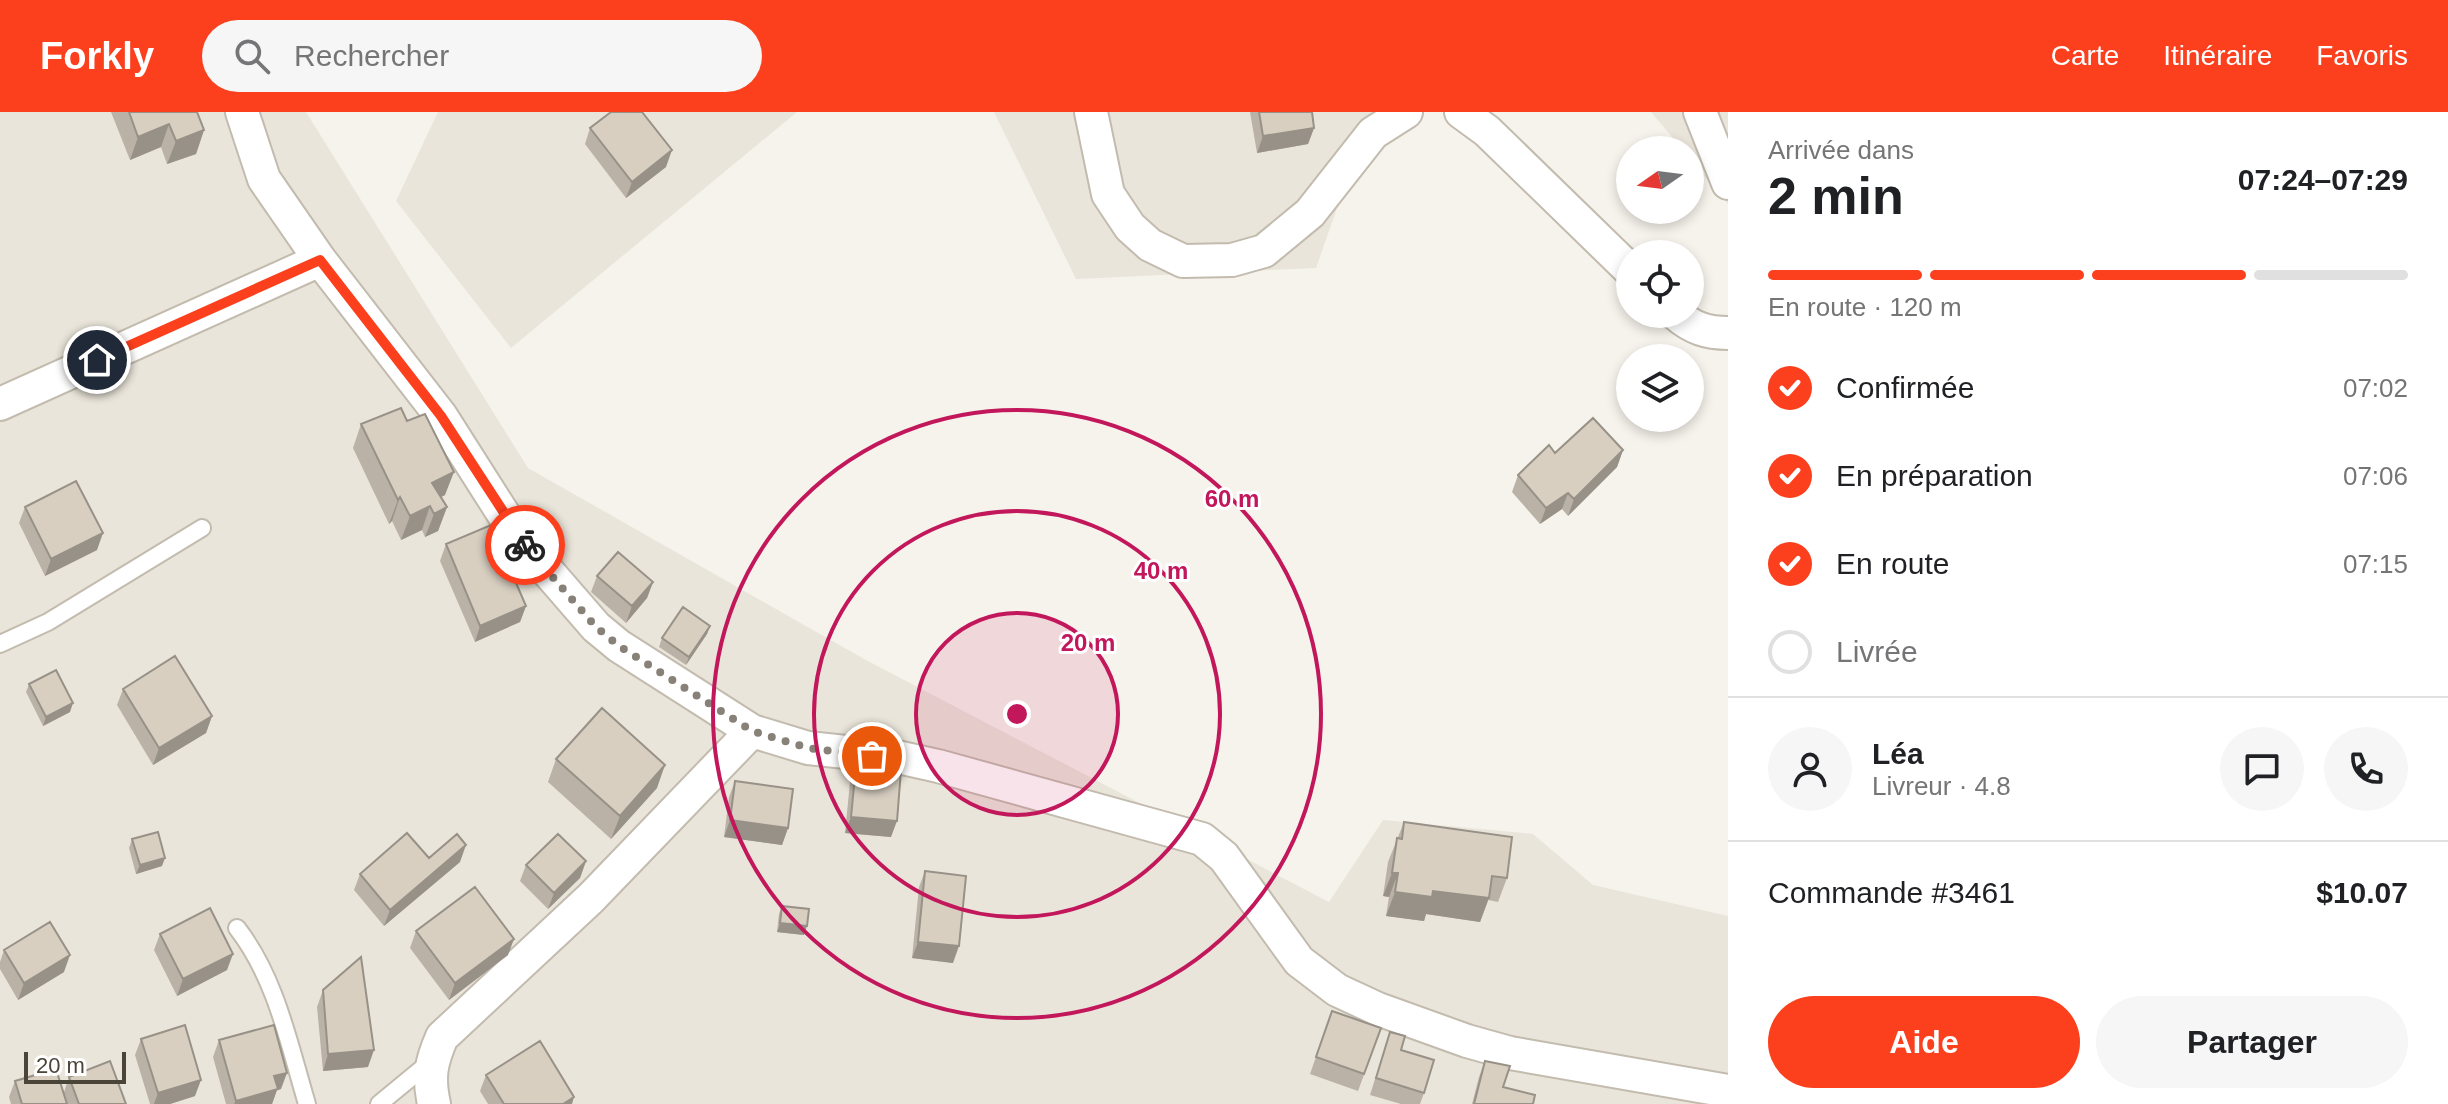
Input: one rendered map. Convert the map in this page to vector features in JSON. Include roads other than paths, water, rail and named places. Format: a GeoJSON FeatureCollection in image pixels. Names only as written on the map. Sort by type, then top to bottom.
{"type":"FeatureCollection","features":[{"type":"Feature","properties":{"kind":"street"},"geometry":{"type":"LineString","coordinates":[[242,112],[264,179],[320,260],[441,416],[518,537],[596,627],[644,663],[752,731],[808,748],[902,758],[938,766],[1202,839],[1224,857],[1299,961],[1337,990],[1378,1009],[1510,1053],[1728,1091]]}},
{"type":"Feature","properties":{"kind":"street"},"geometry":{"type":"LineString","coordinates":[[1091,112],[1108,194],[1130,227],[1150,245],[1183,261],[1232,260],[1264,251],[1310,213],[1373,133],[1406,112]]}},
{"type":"Feature","properties":{"kind":"street"},"geometry":{"type":"LineString","coordinates":[[1461,112],[1487,131],[1616,256]]}},
{"type":"Feature","properties":{"kind":"street"},"geometry":{"type":"LineString","coordinates":[[1700,112],[1728,183]]}},
{"type":"Feature","properties":{"kind":"street"},"geometry":{"type":"LineString","coordinates":[[0,404],[320,260]]}},
{"type":"Feature","properties":{"kind":"street"},"geometry":{"type":"LineString","coordinates":[[1698,328],[1710,333],[1728,333]]}},
{"type":"Feature","properties":{"kind":"street"},"geometry":{"type":"LineString","coordinates":[[434,1104],[431,1061],[442,1037],[591,898],[752,731]]}},
{"type":"Feature","properties":{"kind":"lane"},"geometry":{"type":"LineString","coordinates":[[0,644],[48,622],[202,528]]}},
{"type":"Feature","properties":{"kind":"lane"},"geometry":{"type":"LineString","coordinates":[[237,928],[254,950],[266,975],[307,1104]]}},
{"type":"Feature","properties":{"kind":"lane"},"geometry":{"type":"LineString","coordinates":[[379,1104],[431,1061]]}}]}
